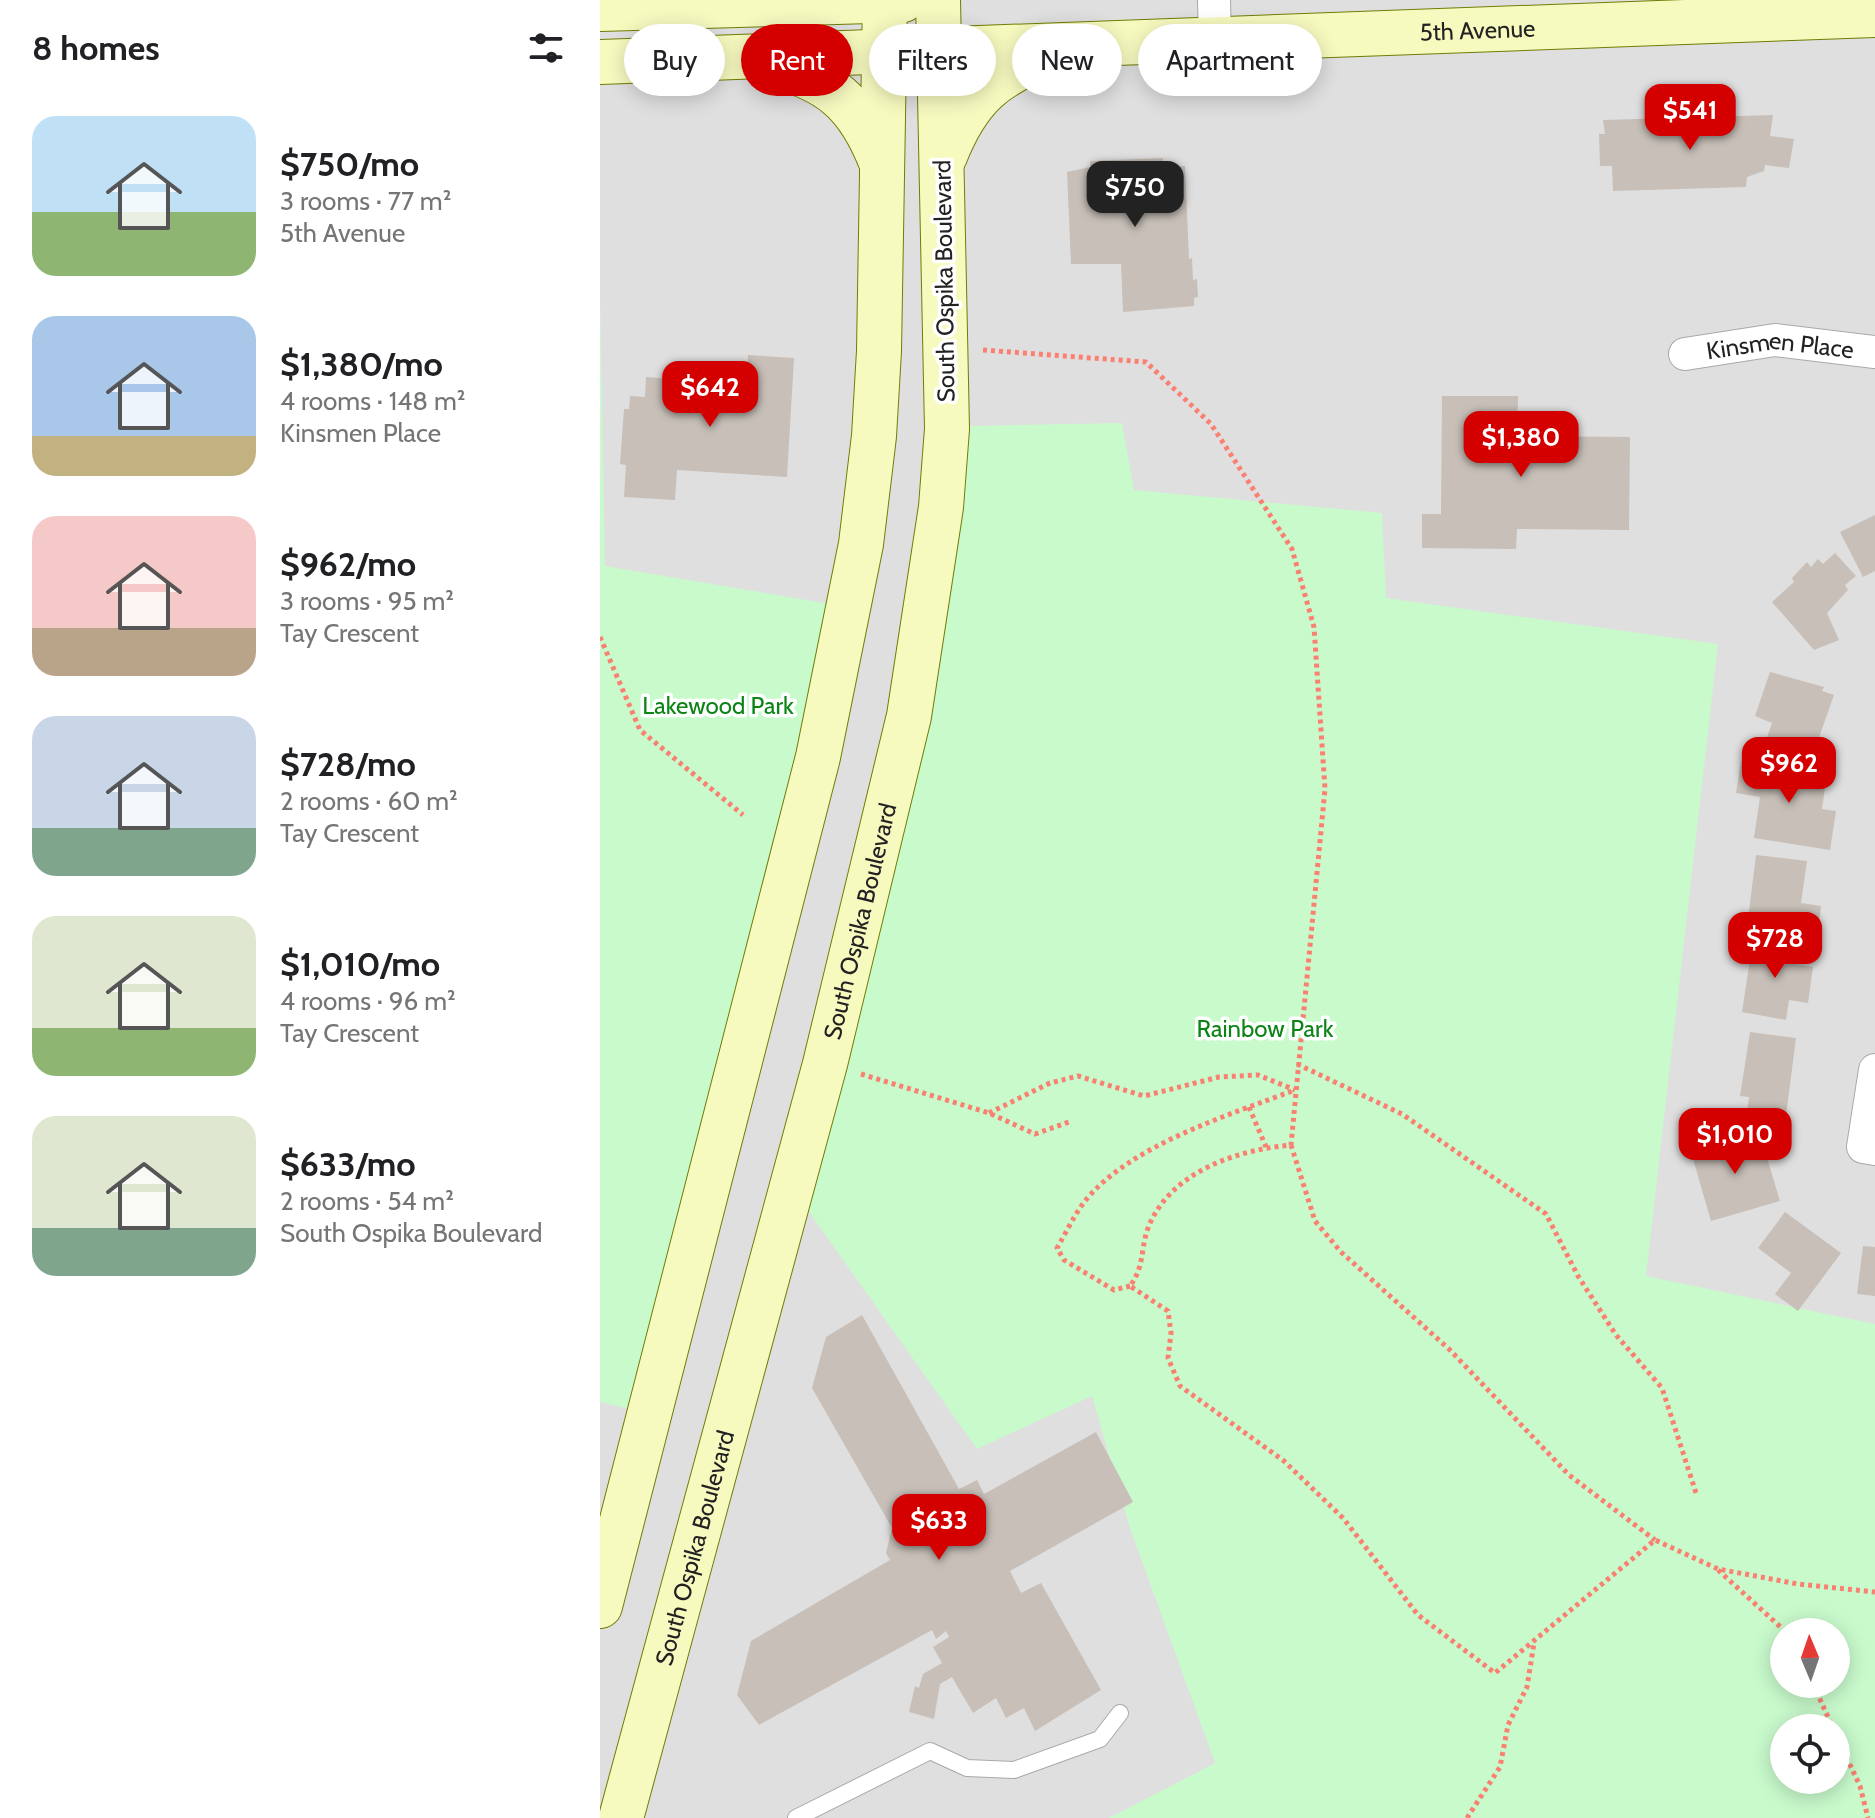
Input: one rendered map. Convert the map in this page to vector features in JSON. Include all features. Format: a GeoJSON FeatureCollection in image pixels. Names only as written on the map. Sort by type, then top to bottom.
{"type":"FeatureCollection","features":[{"type":"Feature","properties":{"kind":"main road"},"geometry":{"type":"LineString","coordinates":[[885,0],[885,24]]}},
{"type":"Feature","properties":{"kind":"main road"},"geometry":{"type":"LineString","coordinates":[[600,9],[903,0]]}},
{"type":"Feature","properties":{"kind":"main road","name":"South Ospika Boulevard"},"geometry":{"type":"LineString","coordinates":[[938,0],[939,24]]}},
{"type":"Feature","properties":{"kind":"main road","name":"5th Avenue"},"geometry":{"type":"LineString","coordinates":[[1122,36],[1214,19],[1691,12],[1875,15]]}},
{"type":"Feature","properties":{"kind":"main road","name":"5th Avenue"},"geometry":{"type":"LineString","coordinates":[[600,62],[869,53]]}},
{"type":"Feature","properties":{"kind":"main road"},"geometry":{"type":"LineString","coordinates":[[738,57],[807,75],[827,86],[863,121],[883,167]]}},
{"type":"Feature","properties":{"kind":"main road"},"geometry":{"type":"LineString","coordinates":[[942,162],[972,103],[989,85],[1012,70]]}},
{"type":"Feature","properties":{"kind":"main road"},"geometry":{"type":"LineString","coordinates":[[600,1606],[818,757],[858,560],[874,436],[885,96]]}},
{"type":"Feature","properties":{"kind":"main road","name":"South Ospika Boulevard"},"geometry":{"type":"LineString","coordinates":[[621,1818],[825,1064],[909,716],[941,507],[947,429],[941,96]]}},
{"type":"Feature","properties":{"kind":"street","name":"Kinsmen Place"},"geometry":{"type":"LineString","coordinates":[[1685,354],[1775,340],[1875,352]]}},
{"type":"Feature","properties":{"kind":"street"},"geometry":{"type":"LineString","coordinates":[[1875,1070],[1863,1147],[1875,1149]]}},
{"type":"Feature","properties":{"kind":"lane"},"geometry":{"type":"LineString","coordinates":[[796,1818],[930,1751],[967,1768],[1014,1770],[1100,1739],[1120,1713]]}},
{"type":"Feature","properties":{"kind":"path"},"geometry":{"type":"LineString","coordinates":[[946,348],[1146,362],[1211,424],[1292,549],[1314,627],[1325,789],[1291,1145],[1315,1221],[1341,1252],[1449,1349],[1569,1475],[1655,1540],[1718,1569],[1798,1584],[1875,1592]]}},
{"type":"Feature","properties":{"kind":"path"},"geometry":{"type":"LineString","coordinates":[[600,637],[640,730],[743,815]]}},
{"type":"Feature","properties":{"kind":"path"},"geometry":{"type":"LineString","coordinates":[[825,1064],[989,1113],[1035,1134],[1069,1122]]}},
{"type":"Feature","properties":{"kind":"path"},"geometry":{"type":"LineString","coordinates":[[1297,1064],[1402,1114],[1546,1214],[1578,1276],[1616,1335],[1662,1388],[1697,1496]]}},
{"type":"Feature","properties":{"kind":"path"},"geometry":{"type":"LineString","coordinates":[[989,1113],[1050,1083],[1078,1076],[1098,1079],[1144,1096],[1219,1077],[1258,1075],[1295,1090]]}},
{"type":"Feature","properties":{"kind":"path"},"geometry":{"type":"LineString","coordinates":[[1291,1145],[1255,1149],[1187,1177],[1156,1209],[1143,1242],[1142,1270],[1130,1286],[1114,1290],[1064,1260],[1057,1248],[1086,1200],[1120,1169],[1174,1139],[1295,1090]]}},
{"type":"Feature","properties":{"kind":"path"},"geometry":{"type":"LineString","coordinates":[[1249,1107],[1266,1147]]}},
{"type":"Feature","properties":{"kind":"path"},"geometry":{"type":"LineString","coordinates":[[1130,1286],[1168,1311],[1171,1333],[1168,1358],[1180,1386],[1284,1461],[1343,1518],[1418,1615],[1495,1673],[1655,1540]]}},
{"type":"Feature","properties":{"kind":"path"},"geometry":{"type":"LineString","coordinates":[[1718,1569],[1771,1618]]}},
{"type":"Feature","properties":{"kind":"path"},"geometry":{"type":"LineString","coordinates":[[1467,1818],[1500,1767],[1508,1725],[1527,1687],[1535,1642]]}},
{"type":"Feature","properties":{"kind":"path"},"geometry":{"type":"LineString","coordinates":[[1850,1765],[1860,1786],[1868,1818]]}},
{"type":"Feature","properties":{"kind":"shaded area"},"geometry":{"type":"Polygon","coordinates":[[[600,0],[1875,0],[1875,1818],[600,1818],[600,0]]]}},
{"type":"Feature","properties":{"kind":"green space","name":"Lakewood Park"},"geometry":{"type":"Polygon","coordinates":[[[600,298],[605,566],[866,610],[647,1413],[600,1402],[600,298]]]}},
{"type":"Feature","properties":{"kind":"green space","name":"Rainbow Park"},"geometry":{"type":"Polygon","coordinates":[[[1122,423],[1134,490],[1382,513],[1386,598],[1718,644],[1646,1276],[1875,1324],[1875,1818],[1109,1818],[1215,1763],[1130,1528],[1092,1396],[977,1449],[797,1195],[910,781],[969,426],[1122,423]]]}},
{"type":"Feature","properties":{"kind":"building"},"geometry":{"type":"Polygon","coordinates":[[[1773,115],[1770,136],[1794,139],[1789,168],[1765,165],[1764,171],[1747,177],[1746,187],[1613,191],[1612,166],[1600,166],[1599,134],[1605,134],[1603,120],[1773,115]]]}},
{"type":"Feature","properties":{"kind":"building"},"geometry":{"type":"Polygon","coordinates":[[[1163,158],[1163,167],[1185,166],[1189,259],[1192,258],[1193,280],[1197,279],[1198,297],[1194,298],[1194,306],[1123,312],[1121,264],[1071,264],[1067,172],[1090,167],[1090,161],[1163,158]]]}},
{"type":"Feature","properties":{"kind":"building"},"geometry":{"type":"Polygon","coordinates":[[[748,355],[794,358],[787,477],[677,470],[675,500],[624,497],[626,465],[620,464],[624,409],[629,409],[630,396],[645,397],[646,377],[670,379],[668,398],[710,401],[712,369],[747,371],[748,355]]]}},
{"type":"Feature","properties":{"kind":"building"},"geometry":{"type":"Polygon","coordinates":[[[1442,396],[1518,396],[1517,436],[1630,437],[1629,530],[1517,529],[1516,549],[1422,548],[1422,514],[1441,514],[1442,396]]]}},
{"type":"Feature","properties":{"kind":"building"},"geometry":{"type":"Polygon","coordinates":[[[1875,515],[1875,571],[1863,577],[1840,532],[1875,515]]]}},
{"type":"Feature","properties":{"kind":"building"},"geometry":{"type":"Polygon","coordinates":[[[1835,553],[1856,576],[1845,585],[1848,590],[1827,613],[1839,640],[1814,650],[1772,602],[1794,582],[1792,578],[1807,562],[1811,567],[1818,559],[1823,564],[1835,553]]]}},
{"type":"Feature","properties":{"kind":"building"},"geometry":{"type":"Polygon","coordinates":[[[1770,672],[1824,687],[1822,691],[1834,695],[1812,757],[1766,740],[1772,723],[1755,716],[1770,672]]]}},
{"type":"Feature","properties":{"kind":"building"},"geometry":{"type":"Polygon","coordinates":[[[1741,761],[1827,774],[1822,809],[1836,811],[1830,850],[1754,838],[1760,797],[1736,793],[1741,761]]]}},
{"type":"Feature","properties":{"kind":"building"},"geometry":{"type":"Polygon","coordinates":[[[1756,855],[1807,861],[1801,903],[1821,906],[1817,941],[1765,934],[1767,921],[1748,919],[1756,855]]]}},
{"type":"Feature","properties":{"kind":"building"},"geometry":{"type":"Polygon","coordinates":[[[1753,940],[1797,946],[1794,964],[1813,967],[1808,1003],[1789,1000],[1786,1020],[1742,1012],[1753,940]]]}},
{"type":"Feature","properties":{"kind":"building"},"geometry":{"type":"Polygon","coordinates":[[[1750,1032],[1796,1038],[1786,1116],[1746,1120],[1749,1097],[1740,1096],[1750,1032]]]}},
{"type":"Feature","properties":{"kind":"building"},"geometry":{"type":"Polygon","coordinates":[[[1759,1131],[1780,1201],[1711,1221],[1691,1152],[1759,1131]]]}},
{"type":"Feature","properties":{"kind":"building"},"geometry":{"type":"Polygon","coordinates":[[[1785,1212],[1841,1253],[1798,1311],[1775,1294],[1791,1273],[1758,1248],[1785,1212]]]}},
{"type":"Feature","properties":{"kind":"building"},"geometry":{"type":"Polygon","coordinates":[[[1863,1246],[1875,1247],[1875,1296],[1857,1294],[1863,1246]]]}},
{"type":"Feature","properties":{"kind":"building"},"geometry":{"type":"Polygon","coordinates":[[[862,1315],[959,1489],[977,1480],[984,1494],[1096,1432],[1133,1502],[1010,1571],[1021,1593],[1041,1583],[1101,1690],[1035,1731],[1024,1708],[1006,1718],[996,1698],[973,1713],[952,1677],[940,1684],[934,1719],[909,1712],[915,1686],[919,1688],[923,1674],[942,1663],[933,1647],[949,1637],[946,1631],[936,1639],[932,1630],[759,1725],[737,1695],[751,1641],[890,1560],[886,1553],[892,1528],[812,1388],[826,1337],[862,1315]]]}}]}
